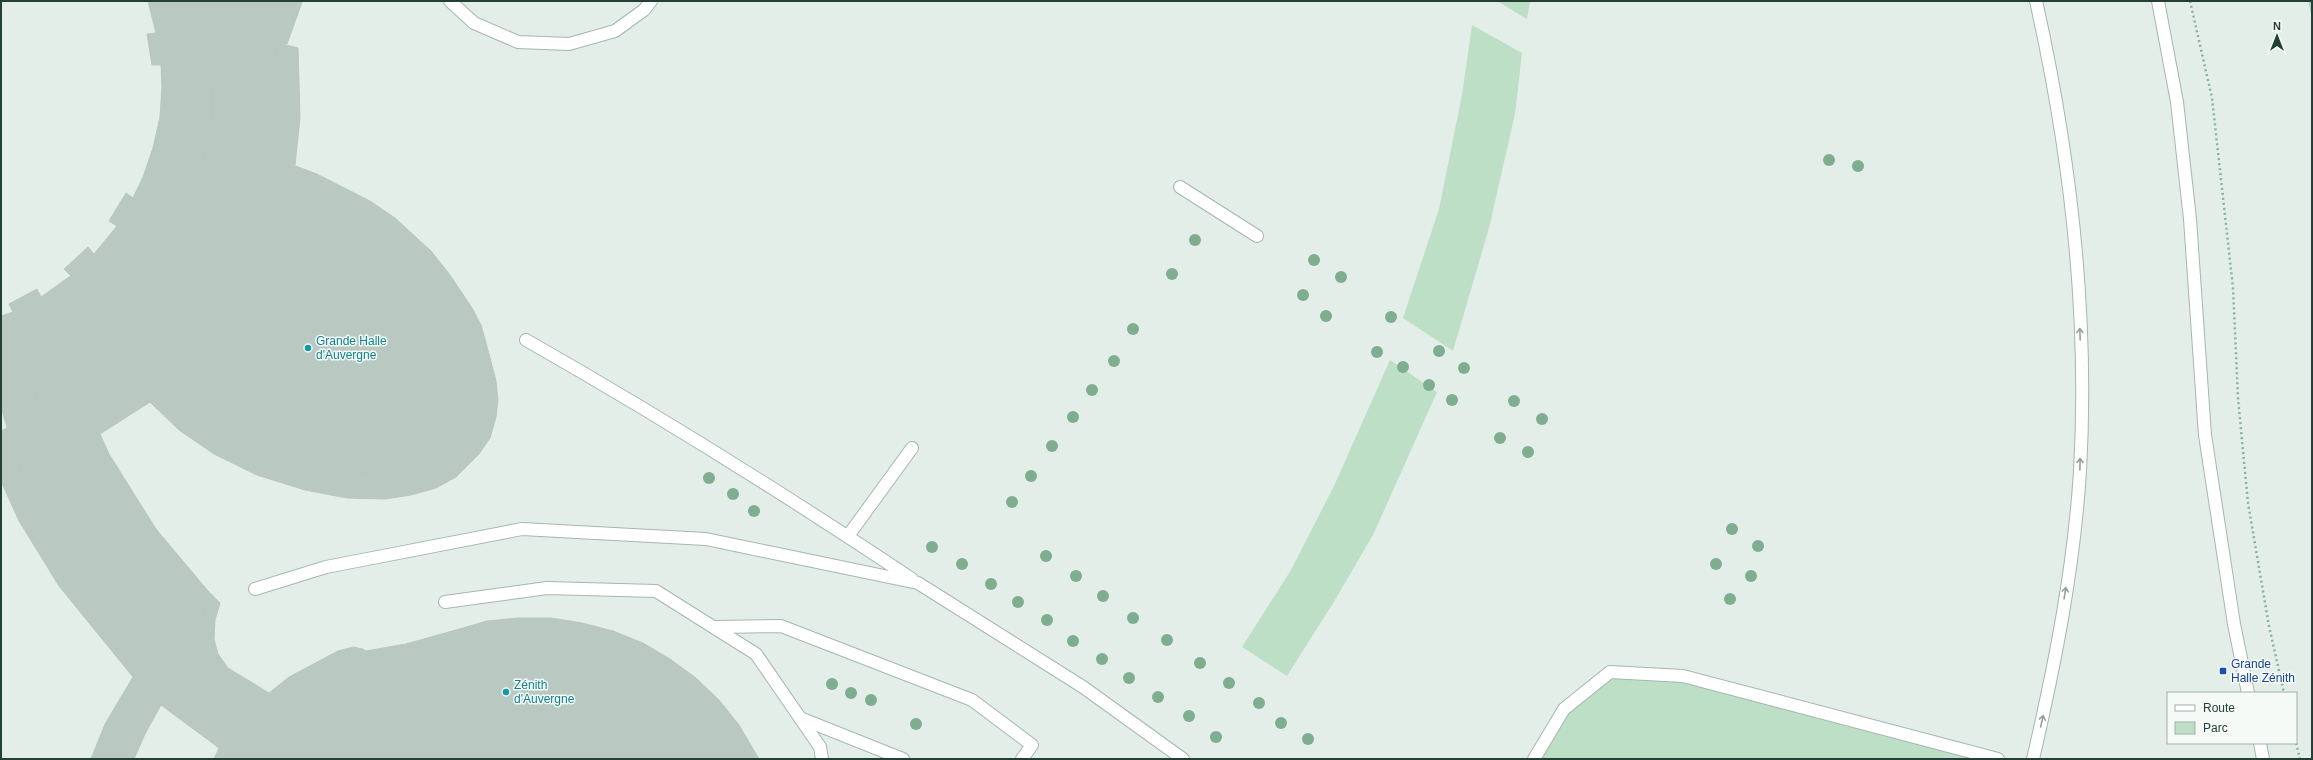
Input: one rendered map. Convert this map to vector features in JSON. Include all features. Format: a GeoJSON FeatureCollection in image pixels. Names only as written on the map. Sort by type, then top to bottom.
{"type":"FeatureCollection","features":[{"type":"Feature","properties":{"kind":"street"},"geometry":{"type":"LineString","coordinates":[[450,1],[474,23],[518,42],[569,44],[615,31],[644,10],[650,1]]}},
{"type":"Feature","properties":{"kind":"street"},"geometry":{"type":"LineString","coordinates":[[2033,759],[2053,671],[2070,565],[2080,471],[2081,367],[2078,273],[2065,166],[2051,67],[2036,1]]}},
{"type":"Feature","properties":{"kind":"street"},"geometry":{"type":"LineString","coordinates":[[2158,1],[2177,102],[2190,219],[2205,435],[2234,624],[2248,692]]}},
{"type":"Feature","properties":{"kind":"street"},"geometry":{"type":"LineString","coordinates":[[1180,187],[1257,236]]}},
{"type":"Feature","properties":{"kind":"street"},"geometry":{"type":"LineString","coordinates":[[526,340],[652,412],[848,536],[918,583],[1083,687],[1183,759]]}},
{"type":"Feature","properties":{"kind":"street"},"geometry":{"type":"LineString","coordinates":[[848,536],[912,448]]}},
{"type":"Feature","properties":{"kind":"street"},"geometry":{"type":"LineString","coordinates":[[255,589],[326,567],[522,529],[706,539],[918,583]]}},
{"type":"Feature","properties":{"kind":"street"},"geometry":{"type":"LineString","coordinates":[[445,602],[547,588],[656,590],[756,654],[820,747],[822,759]]}},
{"type":"Feature","properties":{"kind":"street"},"geometry":{"type":"LineString","coordinates":[[714,627],[781,626],[972,700],[1032,745],[1022,759]]}},
{"type":"Feature","properties":{"kind":"street"},"geometry":{"type":"LineString","coordinates":[[1534,759],[1564,709],[1610,672],[1683,676],[1998,759]]}},
{"type":"Feature","properties":{"kind":"street"},"geometry":{"type":"LineString","coordinates":[[800,718],[903,759]]}},
{"type":"Feature","properties":{"kind":"street"},"geometry":{"type":"LineString","coordinates":[[2260,744],[2263,759]]}},
{"type":"Feature","properties":{"kind":"path"},"geometry":{"type":"LineString","coordinates":[[2190,1],[2212,98],[2233,288],[2238,398],[2248,503],[2269,626],[2284,692]]}},
{"type":"Feature","properties":{"kind":"path"},"geometry":{"type":"LineString","coordinates":[[2296,744],[2300,759]]}},
{"type":"Feature","properties":{"kind":"green space"},"geometry":{"type":"Polygon","coordinates":[[[1497,1],[1530,1],[1527,19],[1497,1]]]}},
{"type":"Feature","properties":{"kind":"green space"},"geometry":{"type":"Polygon","coordinates":[[[1472,25],[1522,53],[1515,114],[1489,228],[1453,351],[1403,318],[1439,209],[1462,95],[1472,25]]]}},
{"type":"Feature","properties":{"kind":"green space"},"geometry":{"type":"Polygon","coordinates":[[[1390,360],[1437,392],[1373,535],[1335,600],[1287,676],[1242,647],[1291,570],[1334,486],[1390,360]]]}},
{"type":"Feature","properties":{"kind":"green space"},"geometry":{"type":"Polygon","coordinates":[[[1610,672],[1683,676],[1998,759],[1534,759],[1564,709],[1610,672]]]}},
{"type":"Feature","properties":{"kind":"building","name":"Grande Halle d'Auvergne"},"geometry":{"type":"Polygon","coordinates":[[[148,1],[302,2],[287,44],[278,43],[273,67],[238,61],[213,62],[212,112],[203,164],[233,172],[239,150],[271,157],[317,174],[370,201],[395,218],[431,251],[450,275],[472,308],[481,325],[489,354],[474,377],[492,388],[487,411],[480,424],[468,439],[449,455],[431,464],[407,471],[373,474],[343,472],[300,463],[257,448],[226,431],[177,398],[163,386],[122,341],[139,325],[118,302],[78,334],[91,355],[34,385],[41,425],[49,449],[109,454],[156,529],[208,591],[197,654],[216,669],[194,695],[185,689],[127,634],[77,572],[35,505],[16,458],[1,407],[1,316],[13,312],[9,304],[37,289],[41,297],[71,276],[64,269],[88,247],[94,254],[117,226],[109,221],[126,193],[133,198],[143,177],[153,148],[160,117],[162,86],[161,65],[152,65],[147,34],[156,33],[148,1]]]}},
{"type":"Feature","properties":{"kind":"building"},"geometry":{"type":"Polygon","coordinates":[[[2309,1],[2312,1],[2312,17],[2309,1]]]}},
{"type":"Feature","properties":{"kind":"building"},"geometry":{"type":"Polygon","coordinates":[[[278,43],[298,48],[300,118],[295,165],[239,150],[233,172],[203,164],[212,112],[213,62],[238,61],[273,67],[278,43]]]}},
{"type":"Feature","properties":{"kind":"building"},"geometry":{"type":"Polygon","coordinates":[[[118,302],[139,325],[122,341],[163,386],[226,431],[281,457],[324,469],[373,474],[407,471],[431,464],[449,455],[468,439],[480,424],[487,411],[492,388],[474,377],[489,354],[496,381],[498,400],[496,417],[490,438],[479,454],[456,477],[436,488],[411,495],[385,499],[347,498],[305,490],[257,475],[214,454],[179,430],[150,402],[100,434],[109,454],[49,449],[41,425],[34,385],[91,355],[78,334],[118,302]]]}},
{"type":"Feature","properties":{"kind":"building"},"geometry":{"type":"Polygon","coordinates":[[[7,428],[16,458],[35,505],[77,572],[127,634],[185,689],[194,695],[216,669],[197,654],[208,591],[220,603],[215,620],[214,639],[218,654],[228,668],[269,693],[289,677],[338,651],[353,647],[363,649],[366,651],[368,659],[334,672],[313,683],[289,700],[267,720],[249,743],[239,759],[214,759],[219,748],[161,705],[145,734],[134,759],[91,759],[105,724],[133,677],[59,586],[19,521],[1,481],[1,431],[7,428]]]}},
{"type":"Feature","properties":{"kind":"building","name":"Zénith d'Auvergne"},"geometry":{"type":"Polygon","coordinates":[[[518,618],[551,618],[582,623],[613,631],[643,643],[670,659],[696,678],[719,700],[739,725],[759,759],[239,759],[249,743],[267,720],[289,700],[313,683],[334,672],[368,659],[366,651],[406,644],[415,648],[420,656],[469,642],[463,628],[487,621],[518,618]]]}},
{"type":"Feature","properties":{"kind":"building"},"geometry":{"type":"Polygon","coordinates":[[[463,628],[469,642],[420,656],[415,648],[406,644],[463,628]]]}},
{"type":"Feature","properties":{"kind":"place","name":"Grande Halle d'Auvergne"},"geometry":{"type":"Point","coordinates":[308,348]}},
{"type":"Feature","properties":{"kind":"place","name":"Grande Halle Zénith"},"geometry":{"type":"Point","coordinates":[2223,671]}},
{"type":"Feature","properties":{"kind":"place","name":"Zénith d'Auvergne"},"geometry":{"type":"Point","coordinates":[506,692]}}]}
